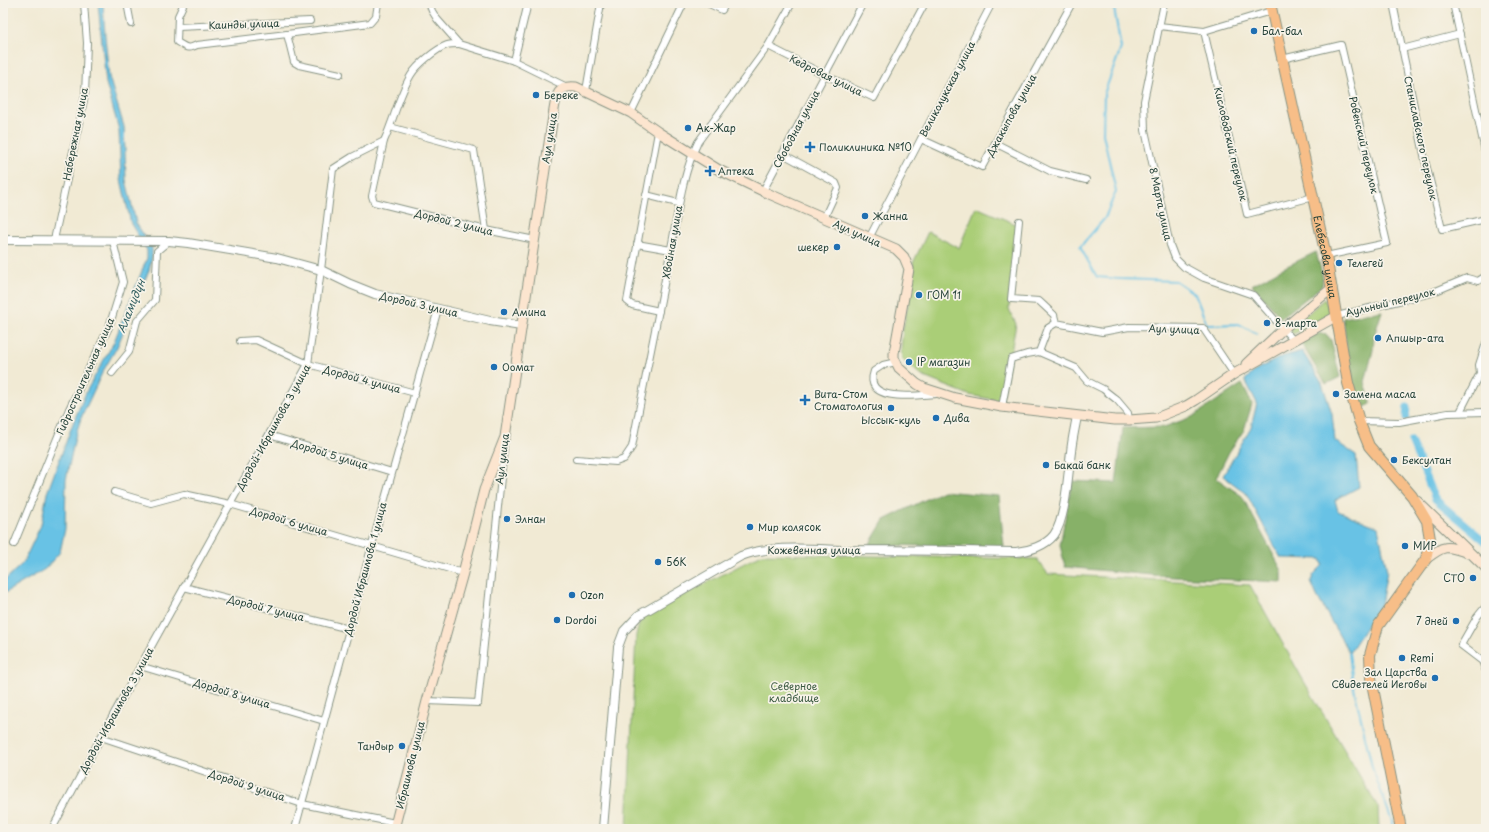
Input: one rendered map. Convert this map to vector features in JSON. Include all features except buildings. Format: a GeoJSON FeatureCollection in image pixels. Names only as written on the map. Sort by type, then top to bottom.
{"type":"FeatureCollection","features":[{"type":"Feature","properties":{"kind":"main road","name":"Елебесова улица"},"geometry":{"type":"LineString","coordinates":[[1270,7],[1326,256],[1348,383],[1359,421],[1369,446],[1412,496],[1427,521],[1430,539],[1426,560]]}},
{"type":"Feature","properties":{"kind":"main road","name":"Аул улица"},"geometry":{"type":"LineString","coordinates":[[505,437],[556,97],[560,90],[567,87],[576,87],[586,91],[631,113],[658,132],[719,170],[896,250],[904,257],[908,264],[909,274],[894,353],[896,362]]}},
{"type":"Feature","properties":{"kind":"main road"},"geometry":{"type":"LineString","coordinates":[[1234,374],[1283,329],[1332,288]]}},
{"type":"Feature","properties":{"kind":"main road"},"geometry":{"type":"LineString","coordinates":[[896,362],[904,373],[917,384],[940,394],[1002,407],[1077,416],[1129,420],[1156,418],[1196,400],[1234,374],[1337,316]]}},
{"type":"Feature","properties":{"kind":"main road","name":"Ибраимова улица"},"geometry":{"type":"LineString","coordinates":[[395,826],[484,490],[505,437]]}},
{"type":"Feature","properties":{"kind":"main road"},"geometry":{"type":"LineString","coordinates":[[1412,496],[1486,568]]}},
{"type":"Feature","properties":{"kind":"main road"},"geometry":{"type":"LineString","coordinates":[[1401,829],[1371,678],[1370,654],[1378,626],[1426,560],[1439,549],[1450,547],[1472,554]]}},
{"type":"Feature","properties":{"kind":"street","name":"Набережная улица"},"geometry":{"type":"LineString","coordinates":[[54,240],[85,95],[87,42],[84,3]]}},
{"type":"Feature","properties":{"kind":"street"},"geometry":{"type":"LineString","coordinates":[[127,3],[131,24]]}},
{"type":"Feature","properties":{"kind":"street"},"geometry":{"type":"LineString","coordinates":[[184,3],[178,16],[177,42],[185,48],[197,45],[370,23],[376,16],[378,3]]}},
{"type":"Feature","properties":{"kind":"street"},"geometry":{"type":"LineString","coordinates":[[429,3],[437,19],[459,44]]}},
{"type":"Feature","properties":{"kind":"street"},"geometry":{"type":"LineString","coordinates":[[514,61],[528,3]]}},
{"type":"Feature","properties":{"kind":"street"},"geometry":{"type":"LineString","coordinates":[[586,91],[601,3]]}},
{"type":"Feature","properties":{"kind":"street"},"geometry":{"type":"LineString","coordinates":[[631,113],[684,3]]}},
{"type":"Feature","properties":{"kind":"street"},"geometry":{"type":"LineString","coordinates":[[707,3],[722,10],[726,3]]}},
{"type":"Feature","properties":{"kind":"street","name":"Хвойная улица"},"geometry":{"type":"LineString","coordinates":[[576,459],[616,462],[624,459],[632,447],[671,250],[678,203],[692,154],[698,142],[768,46],[792,3]]}},
{"type":"Feature","properties":{"kind":"street","name":"Свободная улица"},"geometry":{"type":"LineString","coordinates":[[763,191],[863,3]]}},
{"type":"Feature","properties":{"kind":"street","name":"Кедровая улица"},"geometry":{"type":"LineString","coordinates":[[768,46],[874,98],[925,3]]}},
{"type":"Feature","properties":{"kind":"street","name":"Великолукская улица"},"geometry":{"type":"LineString","coordinates":[[869,238],[992,3]]}},
{"type":"Feature","properties":{"kind":"street","name":"Джакыпова улица"},"geometry":{"type":"LineString","coordinates":[[921,139],[982,167],[1072,3]]}},
{"type":"Feature","properties":{"kind":"street","name":"8 Марта улица"},"geometry":{"type":"LineString","coordinates":[[1164,3],[1144,101],[1145,130],[1170,246],[1175,258],[1184,267],[1204,278],[1252,296],[1294,341]]}},
{"type":"Feature","properties":{"kind":"street","name":"Станиславского переулок"},"geometry":{"type":"LineString","coordinates":[[1393,3],[1425,160],[1442,229],[1486,219]]}},
{"type":"Feature","properties":{"kind":"street"},"geometry":{"type":"LineString","coordinates":[[1453,3],[1486,156]]}},
{"type":"Feature","properties":{"kind":"street"},"geometry":{"type":"LineString","coordinates":[[1159,26],[1204,31],[1270,7]]}},
{"type":"Feature","properties":{"kind":"street","name":"Каинды улица"},"geometry":{"type":"LineString","coordinates":[[178,26],[310,21]]}},
{"type":"Feature","properties":{"kind":"street","name":"Кисловодский переулок"},"geometry":{"type":"LineString","coordinates":[[1204,31],[1248,214],[1313,197]]}},
{"type":"Feature","properties":{"kind":"street"},"geometry":{"type":"LineString","coordinates":[[287,34],[294,62],[299,65],[340,74]]}},
{"type":"Feature","properties":{"kind":"street"},"geometry":{"type":"LineString","coordinates":[[1402,49],[1460,34]]}},
{"type":"Feature","properties":{"kind":"street"},"geometry":{"type":"LineString","coordinates":[[384,141],[402,93],[412,73],[432,54],[447,45],[459,44],[514,61],[567,87]]}},
{"type":"Feature","properties":{"kind":"street","name":"Ровенский переулок"},"geometry":{"type":"LineString","coordinates":[[1282,60],[1340,45],[1387,244],[1326,256]]}},
{"type":"Feature","properties":{"kind":"street"},"geometry":{"type":"LineString","coordinates":[[390,127],[474,150],[486,230]]}},
{"type":"Feature","properties":{"kind":"street"},"geometry":{"type":"LineString","coordinates":[[658,132],[627,301],[632,306],[659,311]]}},
{"type":"Feature","properties":{"kind":"street","name":"Дордой 2 улица"},"geometry":{"type":"LineString","coordinates":[[384,141],[372,196],[374,202],[486,230],[535,240]]}},
{"type":"Feature","properties":{"kind":"street","name":"Дордой-Ибраимова 3 улица"},"geometry":{"type":"LineString","coordinates":[[52,829],[140,666],[308,364],[322,270],[333,169],[352,157],[384,141]]}},
{"type":"Feature","properties":{"kind":"street"},"geometry":{"type":"LineString","coordinates":[[995,143],[1050,171],[1086,180]]}},
{"type":"Feature","properties":{"kind":"street"},"geometry":{"type":"LineString","coordinates":[[783,154],[836,183],[838,188],[824,218]]}},
{"type":"Feature","properties":{"kind":"street"},"geometry":{"type":"LineString","coordinates":[[646,195],[678,203]]}},
{"type":"Feature","properties":{"kind":"street"},"geometry":{"type":"LineString","coordinates":[[1019,220],[1011,299],[1039,301],[1054,314],[1056,323],[1048,328],[1039,352]]}},
{"type":"Feature","properties":{"kind":"street"},"geometry":{"type":"LineString","coordinates":[[3,240],[112,241]]}},
{"type":"Feature","properties":{"kind":"street","name":"Дордой 3 улица"},"geometry":{"type":"LineString","coordinates":[[112,241],[167,241],[254,253],[322,270],[350,284],[375,294],[521,326]]}},
{"type":"Feature","properties":{"kind":"street","name":"Гидростроительная улица"},"geometry":{"type":"LineString","coordinates":[[14,544],[69,409],[109,328],[123,282],[112,241]]}},
{"type":"Feature","properties":{"kind":"street"},"geometry":{"type":"LineString","coordinates":[[112,373],[129,352],[137,321],[155,300],[156,251],[167,241]]}},
{"type":"Feature","properties":{"kind":"street"},"geometry":{"type":"LineString","coordinates":[[637,244],[671,250]]}},
{"type":"Feature","properties":{"kind":"street","name":"Аульный переулок"},"geometry":{"type":"LineString","coordinates":[[1337,316],[1431,293],[1467,278],[1478,281],[1486,276]]}},
{"type":"Feature","properties":{"kind":"street","name":"Дордой Ибраимова 1 улица"},"geometry":{"type":"LineString","coordinates":[[295,829],[438,309]]}},
{"type":"Feature","properties":{"kind":"street","name":"Аул улица"},"geometry":{"type":"LineString","coordinates":[[1056,323],[1102,332],[1129,328],[1203,328],[1234,374]]}},
{"type":"Feature","properties":{"kind":"street","name":"Дордой 4 улица"},"geometry":{"type":"LineString","coordinates":[[240,341],[256,340],[308,364],[415,393]]}},
{"type":"Feature","properties":{"kind":"street"},"geometry":{"type":"LineString","coordinates":[[1460,412],[1483,372],[1478,365],[1486,343]]}},
{"type":"Feature","properties":{"kind":"street"},"geometry":{"type":"LineString","coordinates":[[1002,407],[1011,359],[1039,352],[1076,368],[1087,381],[1103,389],[1117,400],[1128,413],[1129,420]]}},
{"type":"Feature","properties":{"kind":"street"},"geometry":{"type":"LineString","coordinates":[[896,362],[883,365],[874,371],[872,381],[875,387],[880,391],[888,395],[902,396],[940,394]]}},
{"type":"Feature","properties":{"kind":"street"},"geometry":{"type":"LineString","coordinates":[[1359,421],[1399,422],[1448,413],[1486,412]]}},
{"type":"Feature","properties":{"kind":"street","name":"Кожевенная улица"},"geometry":{"type":"LineString","coordinates":[[603,829],[618,647],[624,631],[639,615],[741,556],[755,551],[769,549],[811,549],[1016,552],[1040,546],[1051,538],[1059,524],[1077,416]]}},
{"type":"Feature","properties":{"kind":"street","name":"Дордой 5 улица"},"geometry":{"type":"LineString","coordinates":[[269,435],[392,472]]}},
{"type":"Feature","properties":{"kind":"street","name":"Аул улица"},"geometry":{"type":"LineString","coordinates":[[427,701],[478,703],[498,491],[505,437]]}},
{"type":"Feature","properties":{"kind":"street","name":"Дордой 6 улица"},"geometry":{"type":"LineString","coordinates":[[114,492],[151,502],[184,494],[230,504],[463,573]]}},
{"type":"Feature","properties":{"kind":"street","name":"Дордой 7 улица"},"geometry":{"type":"LineString","coordinates":[[184,587],[349,629]]}},
{"type":"Feature","properties":{"kind":"street"},"geometry":{"type":"LineString","coordinates":[[1486,606],[1477,617],[1461,644],[1484,660],[1486,671]]}},
{"type":"Feature","properties":{"kind":"street","name":"Дордой 8 улица"},"geometry":{"type":"LineString","coordinates":[[140,666],[324,721]]}},
{"type":"Feature","properties":{"kind":"street","name":"Дордой 9 улица"},"geometry":{"type":"LineString","coordinates":[[101,737],[302,804],[395,826]]}},
{"type":"Feature","properties":{"kind":"green space"},"geometry":{"type":"Polygon","coordinates":[[[976,207],[1018,225],[1009,309],[1016,324],[1002,401],[969,395],[929,379],[922,376],[902,359],[901,349],[903,328],[914,278],[913,263],[928,232],[959,248],[976,207]]]}},
{"type":"Feature","properties":{"kind":"green space"},"geometry":{"type":"Polygon","coordinates":[[[1316,252],[1323,278],[1322,286],[1281,318],[1252,285],[1316,252]]]}},
{"type":"Feature","properties":{"kind":"green space"},"geometry":{"type":"Polygon","coordinates":[[[1324,299],[1332,313],[1294,334],[1290,332],[1291,329],[1324,299]]]}},
{"type":"Feature","properties":{"kind":"green space"},"geometry":{"type":"Polygon","coordinates":[[[1382,311],[1374,336],[1373,350],[1365,382],[1371,404],[1360,409],[1350,379],[1343,318],[1382,311]]]}},
{"type":"Feature","properties":{"kind":"green space"},"geometry":{"type":"Polygon","coordinates":[[[1319,333],[1327,335],[1331,340],[1340,377],[1326,384],[1301,343],[1319,333]]]}},
{"type":"Feature","properties":{"kind":"green space"},"geometry":{"type":"Polygon","coordinates":[[[1242,384],[1252,404],[1244,430],[1229,452],[1216,478],[1242,496],[1282,571],[1282,582],[1173,577],[1065,567],[1060,545],[1072,481],[1116,483],[1123,428],[1164,427],[1192,417],[1242,384]]]}},
{"type":"Feature","properties":{"kind":"green space"},"geometry":{"type":"Polygon","coordinates":[[[943,491],[999,496],[1004,547],[869,545],[884,520],[943,491]]]}},
{"type":"Feature","properties":{"kind":"green space","name":"Северное кладбище"},"geometry":{"type":"Polygon","coordinates":[[[762,554],[1037,559],[1048,574],[1250,585],[1302,678],[1378,807],[1379,829],[627,829],[636,635],[641,617],[762,554]]]}},
{"type":"Feature","properties":{"kind":"water","name":"Аламүдүн"},"geometry":{"type":"Polygon","coordinates":[[[98,3],[103,3],[109,77],[124,127],[126,180],[136,223],[152,248],[152,257],[149,270],[117,347],[102,373],[81,418],[75,437],[66,480],[65,529],[60,552],[45,569],[3,594],[3,582],[23,563],[41,525],[47,493],[75,418],[87,390],[114,342],[147,258],[147,250],[131,224],[121,179],[119,130],[106,83],[98,3]]]}},
{"type":"Feature","properties":{"kind":"water"},"geometry":{"type":"Polygon","coordinates":[[[1302,351],[1322,383],[1332,414],[1335,441],[1356,455],[1359,487],[1335,500],[1338,511],[1378,527],[1387,571],[1381,604],[1349,653],[1317,596],[1311,582],[1313,575],[1323,565],[1321,559],[1281,558],[1246,493],[1223,476],[1251,427],[1257,403],[1245,380],[1256,370],[1281,357],[1302,351]]]}},
{"type":"Feature","properties":{"kind":"waterway"},"geometry":{"type":"LineString","coordinates":[[1116,3],[1114,8],[1121,48],[1104,94],[1103,134],[1116,191],[1105,218],[1080,247],[1097,277],[1176,281],[1195,294],[1207,325],[1239,324],[1257,334]]}},
{"type":"Feature","properties":{"kind":"waterway"},"geometry":{"type":"LineString","coordinates":[[1406,417],[1407,407]]}},
{"type":"Feature","properties":{"kind":"waterway"},"geometry":{"type":"LineString","coordinates":[[1411,441],[1435,499],[1486,542]]}},
{"type":"Feature","properties":{"kind":"waterway"},"geometry":{"type":"LineString","coordinates":[[1349,653],[1353,684],[1372,767],[1392,821],[1392,829]]}},
{"type":"Feature","properties":{"kind":"place","name":"Бал-бал"},"geometry":{"type":"Point","coordinates":[1254,31]}},
{"type":"Feature","properties":{"kind":"place","name":"Береке"},"geometry":{"type":"Point","coordinates":[536,95]}},
{"type":"Feature","properties":{"kind":"place","name":"Ак-Жар"},"geometry":{"type":"Point","coordinates":[688,128]}},
{"type":"Feature","properties":{"kind":"place","name":"Поликлиника №10"},"geometry":{"type":"Point","coordinates":[810,147]}},
{"type":"Feature","properties":{"kind":"place","name":"Аптека"},"geometry":{"type":"Point","coordinates":[710,171]}},
{"type":"Feature","properties":{"kind":"place","name":"Жанна"},"geometry":{"type":"Point","coordinates":[865,216]}},
{"type":"Feature","properties":{"kind":"place","name":"шекер"},"geometry":{"type":"Point","coordinates":[837,247]}},
{"type":"Feature","properties":{"kind":"place","name":"Телегей"},"geometry":{"type":"Point","coordinates":[1339,263]}},
{"type":"Feature","properties":{"kind":"place","name":"ГОМ 11"},"geometry":{"type":"Point","coordinates":[919,295]}},
{"type":"Feature","properties":{"kind":"place","name":"Амина"},"geometry":{"type":"Point","coordinates":[504,312]}},
{"type":"Feature","properties":{"kind":"place","name":"8-марта"},"geometry":{"type":"Point","coordinates":[1267,323]}},
{"type":"Feature","properties":{"kind":"place","name":"Апшыр-ата"},"geometry":{"type":"Point","coordinates":[1378,338]}},
{"type":"Feature","properties":{"kind":"place","name":"IP магазин"},"geometry":{"type":"Point","coordinates":[909,362]}},
{"type":"Feature","properties":{"kind":"place","name":"Оомат"},"geometry":{"type":"Point","coordinates":[494,367]}},
{"type":"Feature","properties":{"kind":"place","name":"Замена масла"},"geometry":{"type":"Point","coordinates":[1336,394]}},
{"type":"Feature","properties":{"kind":"place","name":"Вита-Стом Стоматология"},"geometry":{"type":"Point","coordinates":[805,400]}},
{"type":"Feature","properties":{"kind":"place","name":"Ыссык-куль"},"geometry":{"type":"Point","coordinates":[891,408]}},
{"type":"Feature","properties":{"kind":"place","name":"Дива"},"geometry":{"type":"Point","coordinates":[936,418]}},
{"type":"Feature","properties":{"kind":"place","name":"Бексултан"},"geometry":{"type":"Point","coordinates":[1394,460]}},
{"type":"Feature","properties":{"kind":"place","name":"Бакай банк"},"geometry":{"type":"Point","coordinates":[1046,465]}},
{"type":"Feature","properties":{"kind":"place","name":"Элнан"},"geometry":{"type":"Point","coordinates":[507,519]}},
{"type":"Feature","properties":{"kind":"place","name":"Мир колясок"},"geometry":{"type":"Point","coordinates":[750,527]}},
{"type":"Feature","properties":{"kind":"place","name":"МИР"},"geometry":{"type":"Point","coordinates":[1405,546]}},
{"type":"Feature","properties":{"kind":"place","name":"56К"},"geometry":{"type":"Point","coordinates":[658,562]}},
{"type":"Feature","properties":{"kind":"place","name":"СТО"},"geometry":{"type":"Point","coordinates":[1473,578]}},
{"type":"Feature","properties":{"kind":"place","name":"Ozon"},"geometry":{"type":"Point","coordinates":[572,595]}},
{"type":"Feature","properties":{"kind":"place","name":"Dordoi"},"geometry":{"type":"Point","coordinates":[557,620]}},
{"type":"Feature","properties":{"kind":"place","name":"7 дней"},"geometry":{"type":"Point","coordinates":[1456,621]}},
{"type":"Feature","properties":{"kind":"place","name":"Remi"},"geometry":{"type":"Point","coordinates":[1402,658]}},
{"type":"Feature","properties":{"kind":"place","name":"Зал Царства Свидетелей Иеговы"},"geometry":{"type":"Point","coordinates":[1435,678]}},
{"type":"Feature","properties":{"kind":"place","name":"Тандыр"},"geometry":{"type":"Point","coordinates":[402,746]}}]}
